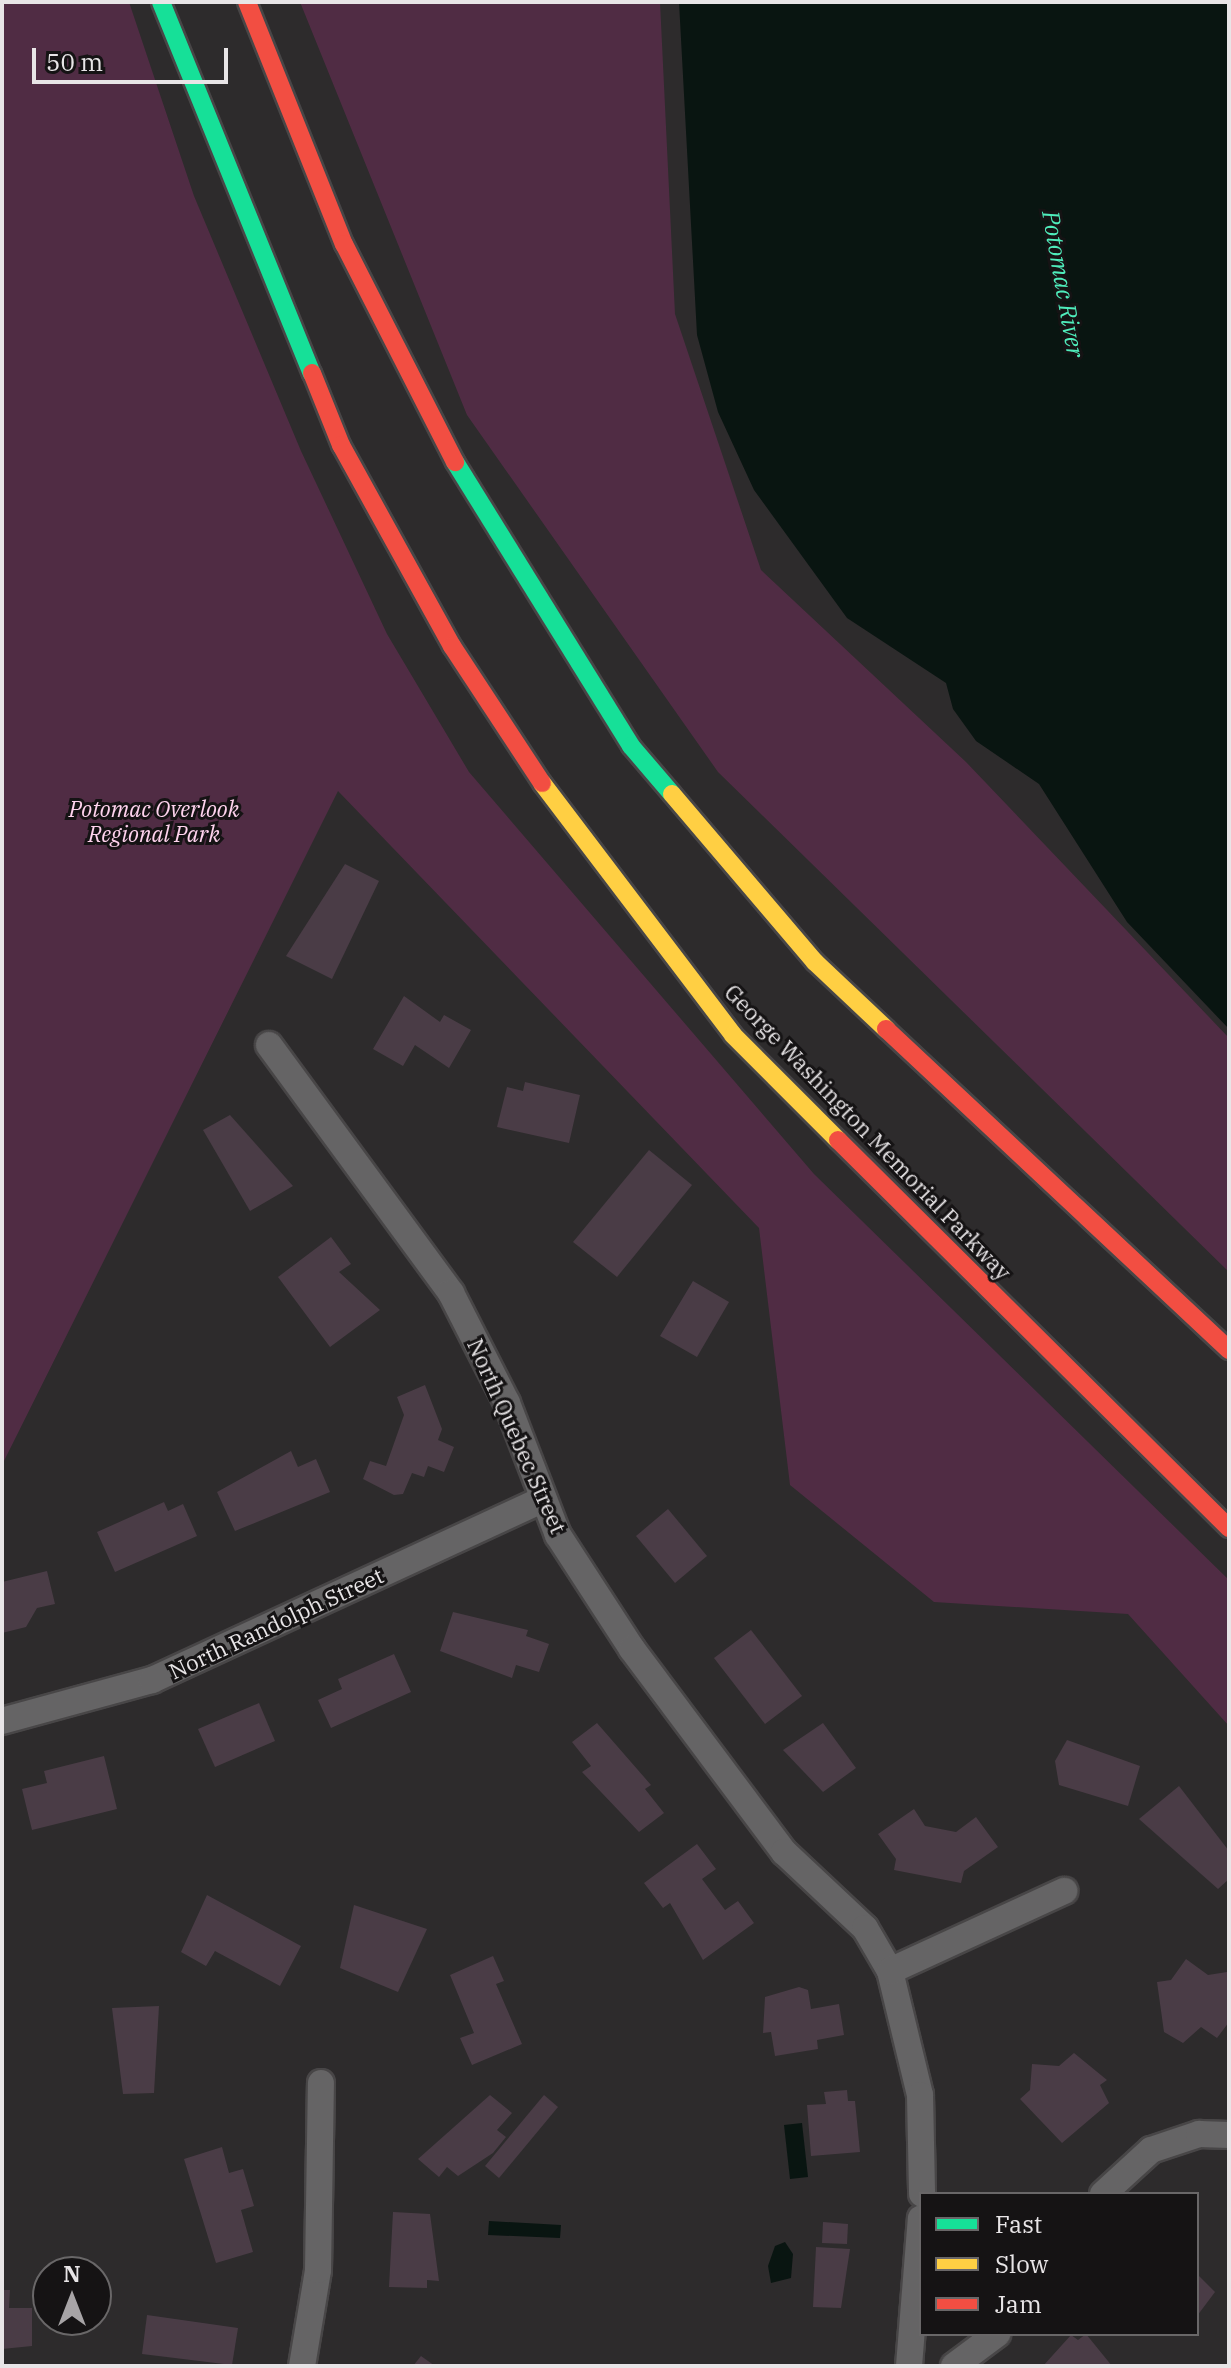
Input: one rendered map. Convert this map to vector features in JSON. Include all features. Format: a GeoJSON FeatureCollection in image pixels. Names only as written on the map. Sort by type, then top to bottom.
{"type":"FeatureCollection","features":[{"type":"Feature","properties":{"kind":"highway","name":"George Washington Memorial Parkway"},"geometry":{"type":"LineString","coordinates":[[161,2],[341,445],[452,646],[581,842],[733,1035],[1229,1528]]}},
{"type":"Feature","properties":{"kind":"highway"},"geometry":{"type":"LineString","coordinates":[[247,2],[344,244],[481,513],[631,746],[815,962],[1229,1350]]}},
{"type":"Feature","properties":{"kind":"street","name":"North Quebec Street"},"geometry":{"type":"LineString","coordinates":[[269,1045],[451,1293],[507,1403],[541,1500],[632,1649],[784,1852],[865,1928],[890,1971],[920,2095],[922,2192]]}},
{"type":"Feature","properties":{"kind":"street","name":"North Randolph Street"},"geometry":{"type":"LineString","coordinates":[[2,1721],[152,1680],[541,1500]]}},
{"type":"Feature","properties":{"kind":"street"},"geometry":{"type":"LineString","coordinates":[[890,1971],[1064,1891]]}},
{"type":"Feature","properties":{"kind":"street"},"geometry":{"type":"LineString","coordinates":[[302,2366],[318,2270],[321,2083]]}},
{"type":"Feature","properties":{"kind":"street"},"geometry":{"type":"LineString","coordinates":[[1105,2192],[1151,2150],[1199,2134],[1229,2135]]}},
{"type":"Feature","properties":{"kind":"street"},"geometry":{"type":"LineString","coordinates":[[909,2366],[916,2326],[919,2261]]}},
{"type":"Feature","properties":{"kind":"street"},"geometry":{"type":"LineString","coordinates":[[954,2366],[994,2336]]}},
{"type":"Feature","properties":{"kind":"green space","name":"Potomac Overlook Regional Park"},"geometry":{"type":"Polygon","coordinates":[[[2,2],[129,2],[194,196],[301,451],[387,634],[469,772],[814,1174],[1229,1580],[1229,1726],[1128,1614],[934,1602],[790,1485],[759,1228],[338,791],[2,1465],[2,2]]]}},
{"type":"Feature","properties":{"kind":"green space"},"geometry":{"type":"Polygon","coordinates":[[[300,2],[660,2],[675,314],[761,570],[966,762],[1229,1038],[1229,1272],[718,772],[467,415],[300,2]]]}},
{"type":"Feature","properties":{"kind":"water","name":"Potomac River"},"geometry":{"type":"Polygon","coordinates":[[[679,2],[1229,2],[1229,1029],[1127,922],[1039,784],[976,741],[953,709],[946,683],[847,618],[754,490],[718,412],[697,335],[679,2]]]}},
{"type":"Feature","properties":{"kind":"water"},"geometry":{"type":"Polygon","coordinates":[[[802,2123],[808,2177],[790,2179],[784,2125],[802,2123]]]}},
{"type":"Feature","properties":{"kind":"water"},"geometry":{"type":"Polygon","coordinates":[[[489,2221],[561,2225],[560,2238],[488,2235],[489,2221]]]}},
{"type":"Feature","properties":{"kind":"water"},"geometry":{"type":"Polygon","coordinates":[[[785,2242],[793,2254],[791,2278],[771,2283],[768,2266],[775,2246],[785,2242]]]}},
{"type":"Feature","properties":{"kind":"building"},"geometry":{"type":"Polygon","coordinates":[[[345,864],[379,881],[332,979],[286,956],[345,864]]]}},
{"type":"Feature","properties":{"kind":"building"},"geometry":{"type":"Polygon","coordinates":[[[404,996],[440,1022],[444,1015],[471,1030],[449,1068],[415,1045],[403,1066],[373,1049],[404,996]]]}},
{"type":"Feature","properties":{"kind":"building"},"geometry":{"type":"Polygon","coordinates":[[[525,1082],[580,1095],[569,1143],[497,1127],[507,1087],[523,1091],[525,1082]]]}},
{"type":"Feature","properties":{"kind":"building"},"geometry":{"type":"Polygon","coordinates":[[[230,1115],[293,1186],[250,1211],[203,1130],[230,1115]]]}},
{"type":"Feature","properties":{"kind":"building"},"geometry":{"type":"Polygon","coordinates":[[[649,1150],[692,1185],[617,1277],[573,1242],[649,1150]]]}},
{"type":"Feature","properties":{"kind":"building"},"geometry":{"type":"Polygon","coordinates":[[[331,1237],[351,1264],[339,1272],[380,1310],[330,1347],[278,1277],[331,1237]]]}},
{"type":"Feature","properties":{"kind":"building"},"geometry":{"type":"Polygon","coordinates":[[[693,1281],[729,1302],[697,1357],[660,1336],[693,1281]]]}},
{"type":"Feature","properties":{"kind":"building"},"geometry":{"type":"Polygon","coordinates":[[[425,1385],[442,1429],[438,1440],[454,1447],[444,1472],[428,1466],[424,1477],[412,1473],[403,1494],[394,1495],[363,1479],[370,1461],[386,1466],[404,1415],[397,1397],[425,1385]]]}},
{"type":"Feature","properties":{"kind":"building"},"geometry":{"type":"Polygon","coordinates":[[[291,1451],[298,1467],[316,1459],[330,1492],[235,1531],[217,1492],[291,1451]]]}},
{"type":"Feature","properties":{"kind":"building"},"geometry":{"type":"Polygon","coordinates":[[[164,1502],[168,1511],[183,1504],[197,1536],[115,1572],[97,1532],[164,1502]]]}},
{"type":"Feature","properties":{"kind":"building"},"geometry":{"type":"Polygon","coordinates":[[[668,1509],[707,1556],[675,1583],[636,1536],[668,1509]]]}},
{"type":"Feature","properties":{"kind":"building"},"geometry":{"type":"Polygon","coordinates":[[[47,1571],[55,1604],[37,1608],[26,1627],[2,1633],[2,1582],[47,1571]]]}},
{"type":"Feature","properties":{"kind":"building"},"geometry":{"type":"Polygon","coordinates":[[[453,1612],[528,1630],[526,1636],[549,1644],[539,1672],[516,1665],[512,1678],[440,1651],[453,1612]]]}},
{"type":"Feature","properties":{"kind":"building"},"geometry":{"type":"Polygon","coordinates":[[[751,1630],[802,1696],[765,1724],[714,1658],[751,1630]]]}},
{"type":"Feature","properties":{"kind":"building"},"geometry":{"type":"Polygon","coordinates":[[[394,1654],[411,1692],[331,1728],[318,1700],[342,1689],[338,1679],[394,1654]]]}},
{"type":"Feature","properties":{"kind":"building"},"geometry":{"type":"Polygon","coordinates":[[[259,1703],[275,1741],[215,1767],[198,1729],[259,1703]]]}},
{"type":"Feature","properties":{"kind":"building"},"geometry":{"type":"Polygon","coordinates":[[[597,1723],[651,1785],[645,1789],[664,1813],[639,1832],[582,1772],[591,1766],[572,1742],[597,1723]]]}},
{"type":"Feature","properties":{"kind":"building"},"geometry":{"type":"Polygon","coordinates":[[[823,1723],[856,1768],[823,1792],[783,1750],[823,1723]]]}},
{"type":"Feature","properties":{"kind":"building"},"geometry":{"type":"Polygon","coordinates":[[[1067,1740],[1140,1766],[1128,1806],[1059,1785],[1055,1761],[1067,1740]]]}},
{"type":"Feature","properties":{"kind":"building"},"geometry":{"type":"Polygon","coordinates":[[[104,1756],[117,1809],[32,1830],[22,1789],[47,1783],[44,1771],[104,1756]]]}},
{"type":"Feature","properties":{"kind":"building"},"geometry":{"type":"Polygon","coordinates":[[[1179,1786],[1229,1851],[1229,1879],[1218,1889],[1139,1819],[1179,1786]]]}},
{"type":"Feature","properties":{"kind":"building"},"geometry":{"type":"Polygon","coordinates":[[[914,1809],[925,1826],[956,1832],[976,1817],[998,1847],[964,1871],[961,1883],[894,1870],[896,1859],[878,1834],[914,1809]]]}},
{"type":"Feature","properties":{"kind":"building"},"geometry":{"type":"Polygon","coordinates":[[[697,1844],[716,1869],[702,1879],[725,1910],[738,1901],[754,1923],[703,1960],[670,1903],[663,1908],[644,1883],[697,1844]]]}},
{"type":"Feature","properties":{"kind":"building"},"geometry":{"type":"Polygon","coordinates":[[[207,1895],[301,1946],[280,1986],[215,1951],[206,1966],[181,1952],[207,1895]]]}},
{"type":"Feature","properties":{"kind":"building"},"geometry":{"type":"Polygon","coordinates":[[[354,1905],[427,1929],[398,1992],[340,1968],[354,1905]]]}},
{"type":"Feature","properties":{"kind":"building"},"geometry":{"type":"Polygon","coordinates":[[[493,1956],[504,1981],[496,1984],[522,2044],[472,2065],[460,2038],[474,2033],[450,1975],[493,1956]]]}},
{"type":"Feature","properties":{"kind":"building"},"geometry":{"type":"Polygon","coordinates":[[[1186,1959],[1208,1975],[1227,1972],[1229,2022],[1217,2038],[1201,2027],[1183,2043],[1164,2032],[1157,1982],[1171,1980],[1186,1959]]]}},
{"type":"Feature","properties":{"kind":"building"},"geometry":{"type":"Polygon","coordinates":[[[799,1987],[808,1990],[811,2009],[839,2004],[844,2035],[817,2040],[818,2049],[775,2056],[771,2032],[763,2033],[765,1997],[799,1987]]]}},
{"type":"Feature","properties":{"kind":"building"},"geometry":{"type":"Polygon","coordinates":[[[159,2006],[154,2093],[123,2094],[112,2008],[159,2006]]]}},
{"type":"Feature","properties":{"kind":"building"},"geometry":{"type":"Polygon","coordinates":[[[1074,2053],[1107,2080],[1100,2085],[1109,2103],[1062,2143],[1020,2099],[1030,2090],[1032,2064],[1059,2066],[1074,2053]]]}},
{"type":"Feature","properties":{"kind":"building"},"geometry":{"type":"Polygon","coordinates":[[[847,2090],[848,2101],[855,2101],[860,2152],[811,2156],[807,2105],[826,2104],[824,2092],[847,2090]]]}},
{"type":"Feature","properties":{"kind":"building"},"geometry":{"type":"Polygon","coordinates":[[[490,2095],[512,2113],[497,2130],[506,2137],[493,2153],[458,2176],[447,2167],[439,2177],[418,2159],[490,2095]]]}},
{"type":"Feature","properties":{"kind":"building"},"geometry":{"type":"Polygon","coordinates":[[[544,2095],[558,2107],[499,2178],[485,2166],[544,2095]]]}},
{"type":"Feature","properties":{"kind":"building"},"geometry":{"type":"Polygon","coordinates":[[[222,2147],[229,2173],[243,2169],[254,2206],[241,2210],[253,2252],[216,2263],[184,2159],[222,2147]]]}},
{"type":"Feature","properties":{"kind":"building"},"geometry":{"type":"Polygon","coordinates":[[[393,2212],[430,2214],[439,2281],[427,2280],[427,2288],[389,2287],[393,2212]]]}},
{"type":"Feature","properties":{"kind":"building"},"geometry":{"type":"Polygon","coordinates":[[[823,2222],[848,2224],[847,2244],[822,2243],[823,2222]]]}},
{"type":"Feature","properties":{"kind":"building"},"geometry":{"type":"Polygon","coordinates":[[[816,2247],[850,2249],[841,2308],[813,2307],[816,2247]]]}},
{"type":"Feature","properties":{"kind":"building"},"geometry":{"type":"Polygon","coordinates":[[[1199,2276],[1215,2292],[1199,2313],[1199,2276]]]}},
{"type":"Feature","properties":{"kind":"building"},"geometry":{"type":"Polygon","coordinates":[[[2,2290],[10,2290],[9,2308],[32,2308],[32,2346],[2,2349],[2,2290]]]}},
{"type":"Feature","properties":{"kind":"building"},"geometry":{"type":"Polygon","coordinates":[[[147,2315],[238,2328],[232,2365],[142,2354],[147,2315]]]}},
{"type":"Feature","properties":{"kind":"building"},"geometry":{"type":"Polygon","coordinates":[[[1070,2336],[1078,2340],[1088,2336],[1112,2366],[1043,2366],[1070,2336]]]}},
{"type":"Feature","properties":{"kind":"building"},"geometry":{"type":"Polygon","coordinates":[[[421,2356],[435,2366],[413,2366],[421,2356]]]}},
{"type":"Feature","properties":{"kind":"traffic: fast"},"geometry":{"type":"LineString","coordinates":[[161,2],[312,373]]}},
{"type":"Feature","properties":{"kind":"traffic: fast"},"geometry":{"type":"LineString","coordinates":[[455,462],[631,746],[672,794]]}},
{"type":"Feature","properties":{"kind":"traffic: slow"},"geometry":{"type":"LineString","coordinates":[[542,783],[733,1035],[838,1140]]}},
{"type":"Feature","properties":{"kind":"traffic: slow"},"geometry":{"type":"LineString","coordinates":[[672,794],[815,962],[886,1029]]}},
{"type":"Feature","properties":{"kind":"traffic: jam"},"geometry":{"type":"LineString","coordinates":[[247,2],[344,244],[455,462]]}},
{"type":"Feature","properties":{"kind":"traffic: jam"},"geometry":{"type":"LineString","coordinates":[[312,373],[341,445],[452,646],[542,783]]}},
{"type":"Feature","properties":{"kind":"traffic: jam"},"geometry":{"type":"LineString","coordinates":[[886,1029],[1229,1350]]}},
{"type":"Feature","properties":{"kind":"traffic: jam"},"geometry":{"type":"LineString","coordinates":[[838,1140],[1229,1528]]}}]}
